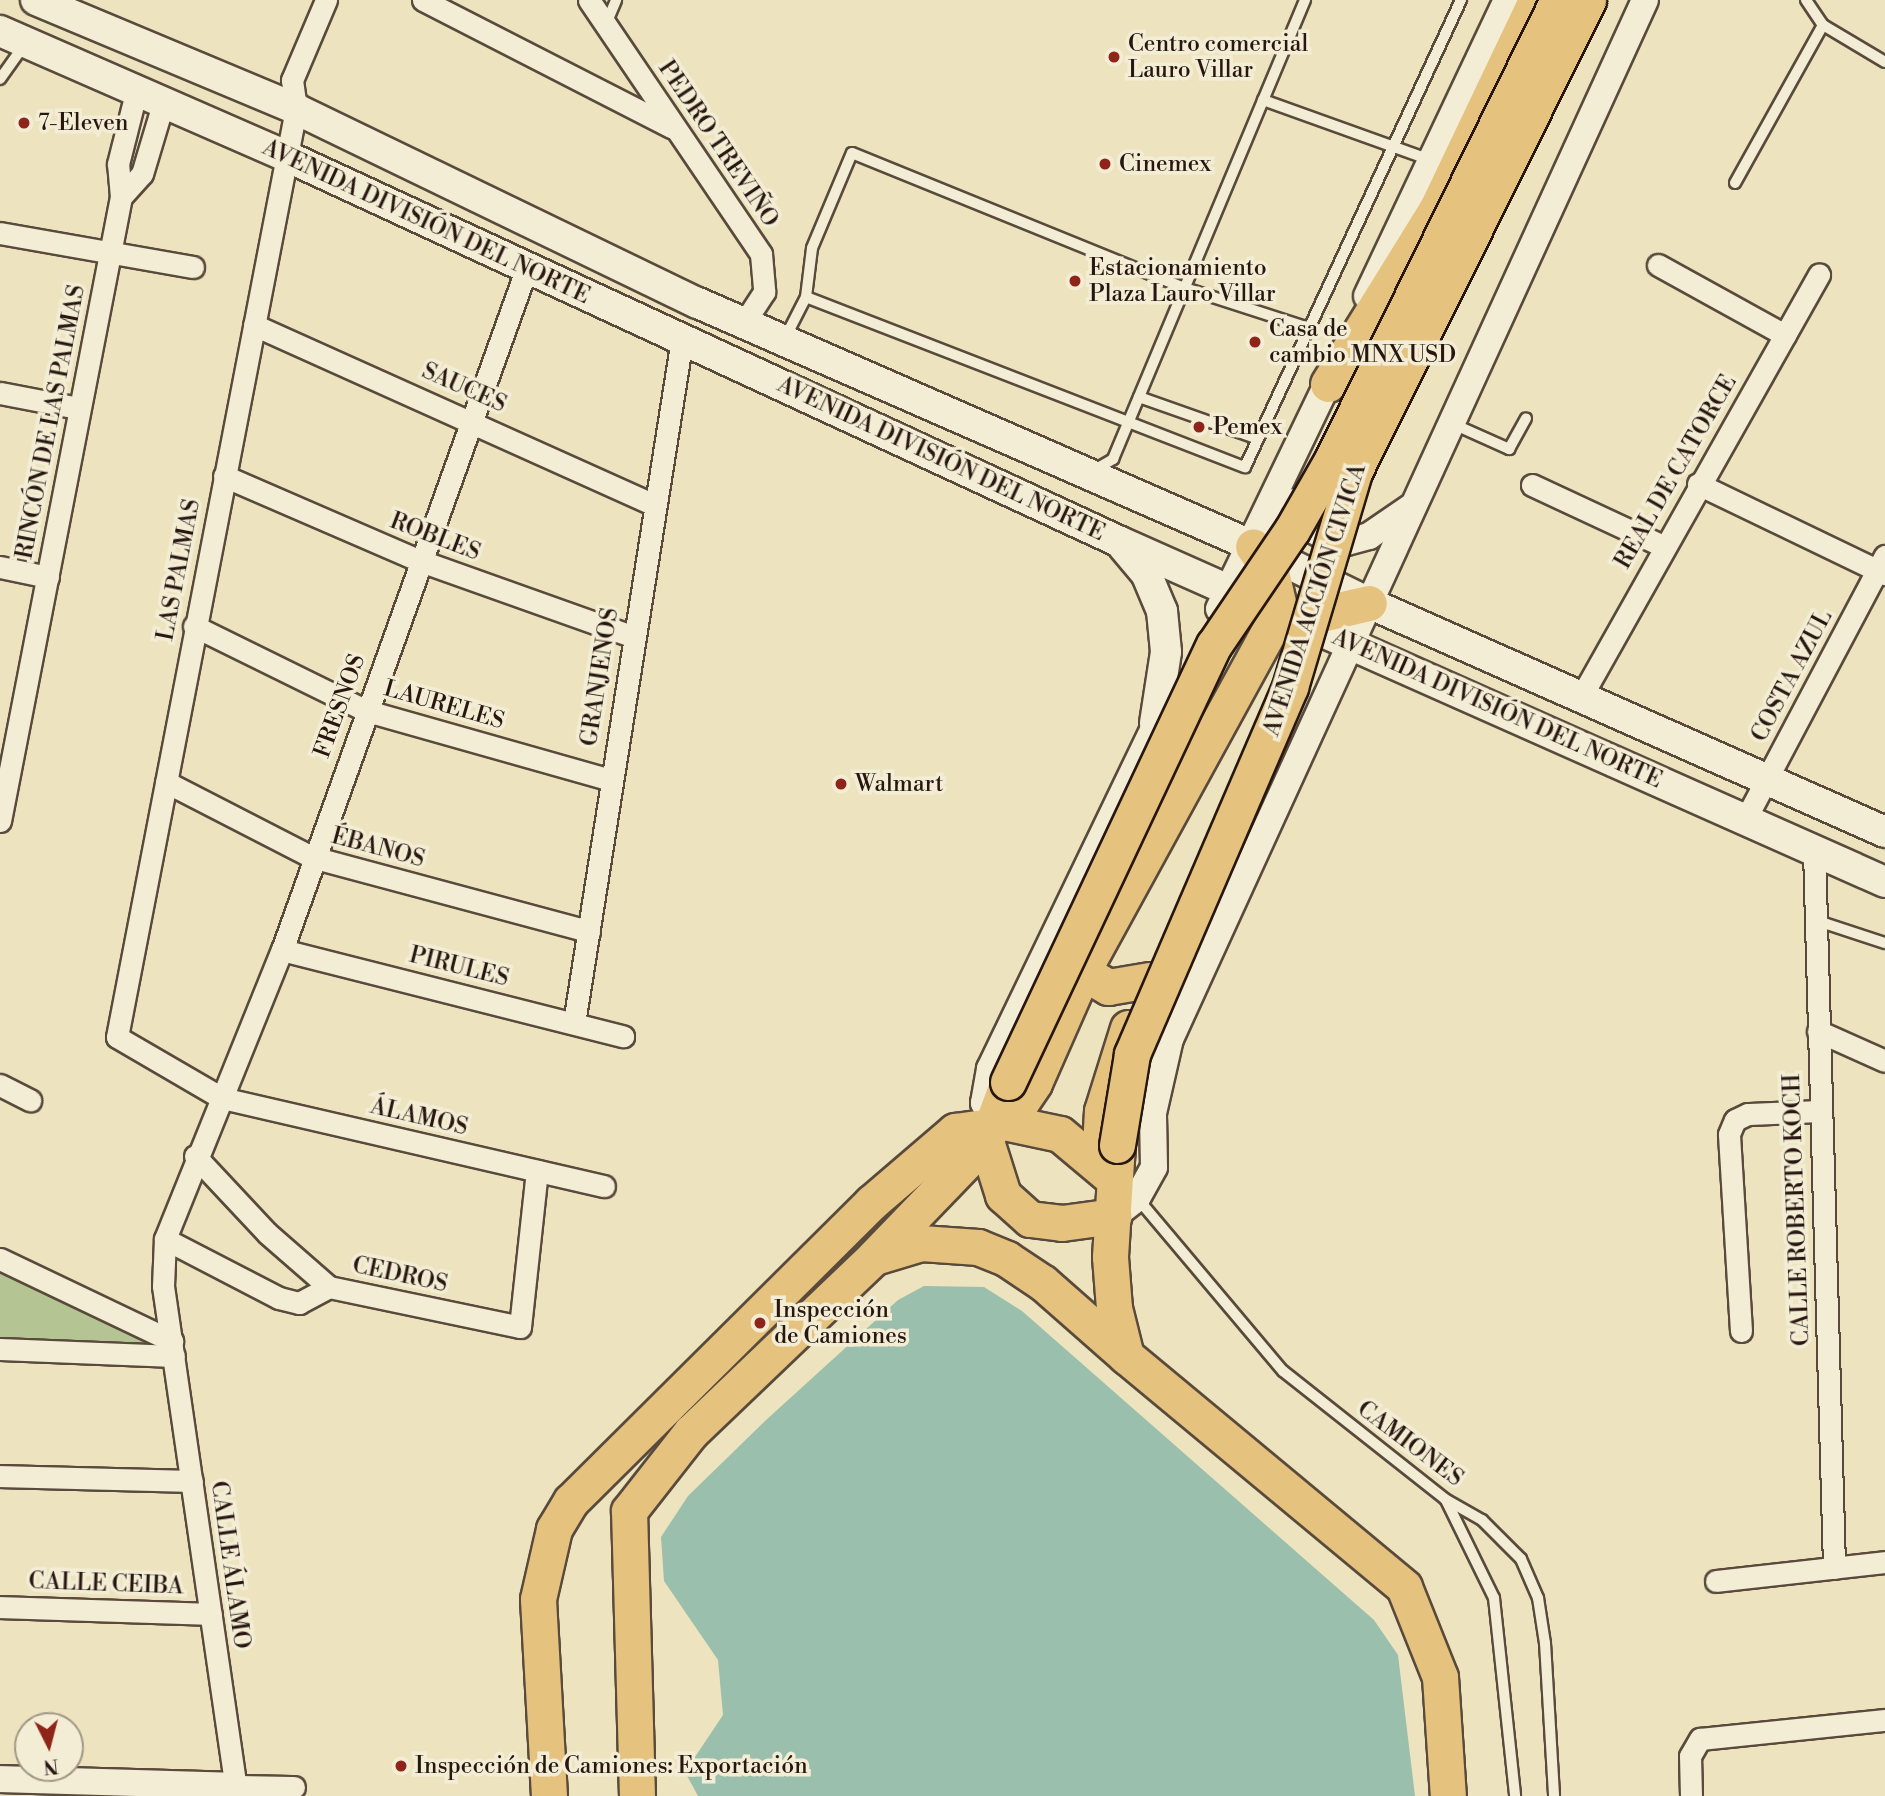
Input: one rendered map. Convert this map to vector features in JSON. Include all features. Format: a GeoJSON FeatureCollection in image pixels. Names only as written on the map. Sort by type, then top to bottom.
{"type":"FeatureCollection","features":[{"type":"Feature","properties":{"kind":"highway"},"geometry":{"type":"LineString","coordinates":[[1328,384],[1437,208],[1536,0]]}},
{"type":"Feature","properties":{"kind":"highway","name":"AVENIDA ACCIÓN CIVICA"},"geometry":{"type":"LineString","coordinates":[[990,1129],[1008,1082],[1214,645],[1292,530],[1333,458],[1558,0]]}},
{"type":"Feature","properties":{"kind":"highway","name":"AVENIDA ACCIÓN CIVICA"},"geometry":{"type":"LineString","coordinates":[[1117,1181],[1132,1054],[1286,698],[1354,472],[1588,0]]}},
{"type":"Feature","properties":{"kind":"highway"},"geometry":{"type":"LineString","coordinates":[[1126,1356],[1113,1296],[1110,1257],[1117,1181],[1102,1111],[1112,1067],[1294,617],[1253,546]]}},
{"type":"Feature","properties":{"kind":"highway"},"geometry":{"type":"LineString","coordinates":[[629,1511],[691,1433],[874,1257],[990,1129],[1020,1104],[1034,1083],[1086,965],[1294,617],[1369,603]]}},
{"type":"Feature","properties":{"kind":"highway"},"geometry":{"type":"LineString","coordinates":[[1086,965],[1091,977],[1108,987],[1149,980]]}},
{"type":"Feature","properties":{"kind":"highway"},"geometry":{"type":"LineString","coordinates":[[990,1129],[1003,1195],[1030,1219],[1062,1223],[1117,1181]]}},
{"type":"Feature","properties":{"kind":"highway"},"geometry":{"type":"LineString","coordinates":[[549,1796],[538,1599],[554,1529],[570,1501],[629,1440],[911,1167],[955,1131],[990,1129],[1060,1134],[1117,1181]]}},
{"type":"Feature","properties":{"kind":"highway"},"geometry":{"type":"LineString","coordinates":[[874,1257],[921,1243],[978,1247],[1007,1259],[1043,1283],[1126,1356],[1404,1587],[1440,1677],[1448,1796]]}},
{"type":"Feature","properties":{"kind":"highway"},"geometry":{"type":"LineString","coordinates":[[629,1440],[624,1461],[629,1511],[637,1796]]}},
{"type":"Feature","properties":{"kind":"main road","name":"AVENIDA DIVISIÓN DEL NORTE"},"geometry":{"type":"LineString","coordinates":[[36,0],[296,109],[744,323],[1253,546],[1369,603],[1885,832]]}},
{"type":"Feature","properties":{"kind":"main road","name":"AVENIDA DIVISIÓN DEL NORTE"},"geometry":{"type":"LineString","coordinates":[[13,36],[149,99],[286,156],[526,270],[682,339],[1118,541],[1231,587],[1350,644],[1885,882]]}},
{"type":"Feature","properties":{"kind":"main road"},"geometry":{"type":"LineString","coordinates":[[765,377],[784,340]]}},
{"type":"Feature","properties":{"kind":"main road"},"geometry":{"type":"LineString","coordinates":[[1118,541],[1146,573],[1162,611],[1166,652],[1155,723]]}},
{"type":"Feature","properties":{"kind":"street","name":"LAS PALMAS"},"geometry":{"type":"LineString","coordinates":[[222,1098],[117,1037],[194,626],[296,109],[292,79],[326,0]]}},
{"type":"Feature","properties":{"kind":"street"},"geometry":{"type":"LineString","coordinates":[[424,0],[672,127]]}},
{"type":"Feature","properties":{"kind":"street","name":"PEDRO TREVIÑO"},"geometry":{"type":"LineString","coordinates":[[589,0],[672,127],[761,254],[764,292],[744,323]]}},
{"type":"Feature","properties":{"kind":"street"},"geometry":{"type":"LineString","coordinates":[[990,1129],[984,1103],[990,1069],[1155,723],[1253,546],[1507,0]]}},
{"type":"Feature","properties":{"kind":"street"},"geometry":{"type":"LineString","coordinates":[[1117,1181],[1154,1167],[1153,1114],[1170,1039],[1645,0]]}},
{"type":"Feature","properties":{"kind":"street"},"geometry":{"type":"LineString","coordinates":[[121,197],[118,164],[149,99]]}},
{"type":"Feature","properties":{"kind":"street"},"geometry":{"type":"LineString","coordinates":[[121,197],[142,174],[149,99]]}},
{"type":"Feature","properties":{"kind":"street","name":"RINCÓN DE LAS PALMAS"},"geometry":{"type":"LineString","coordinates":[[0,821],[7,743],[48,577],[78,408],[121,197]]}},
{"type":"Feature","properties":{"kind":"street"},"geometry":{"type":"LineString","coordinates":[[0,233],[110,256],[193,267]]}},
{"type":"Feature","properties":{"kind":"street"},"geometry":{"type":"LineString","coordinates":[[1658,265],[1785,335]]}},
{"type":"Feature","properties":{"kind":"street","name":"FRESNOS"},"geometry":{"type":"LineString","coordinates":[[165,1239],[195,1156],[222,1098],[282,950],[418,561],[526,270]]}},
{"type":"Feature","properties":{"kind":"street","name":"REAL DE CATORCE"},"geometry":{"type":"LineString","coordinates":[[1581,697],[1663,545],[1819,274]]}},
{"type":"Feature","properties":{"kind":"street","name":"SAUCES"},"geometry":{"type":"LineString","coordinates":[[254,325],[470,419],[652,504]]}},
{"type":"Feature","properties":{"kind":"street","name":"GRANJENOS"},"geometry":{"type":"LineString","coordinates":[[574,1023],[652,504],[682,339]]}},
{"type":"Feature","properties":{"kind":"street"},"geometry":{"type":"LineString","coordinates":[[0,393],[78,408]]}},
{"type":"Feature","properties":{"kind":"street"},"geometry":{"type":"LineString","coordinates":[[1290,462],[1296,510],[1311,529],[1329,539],[1347,542],[1369,536],[1413,506]]}},
{"type":"Feature","properties":{"kind":"street","name":"ROBLES"},"geometry":{"type":"LineString","coordinates":[[224,476],[418,561],[632,636]]}},
{"type":"Feature","properties":{"kind":"street"},"geometry":{"type":"LineString","coordinates":[[1698,484],[1882,567]]}},
{"type":"Feature","properties":{"kind":"street"},"geometry":{"type":"LineString","coordinates":[[1532,485],[1663,545]]}},
{"type":"Feature","properties":{"kind":"street"},"geometry":{"type":"LineString","coordinates":[[0,567],[48,577]]}},
{"type":"Feature","properties":{"kind":"street","name":"COSTA AZUL"},"geometry":{"type":"LineString","coordinates":[[1745,820],[1882,567]]}},
{"type":"Feature","properties":{"kind":"street","name":"LAURELES"},"geometry":{"type":"LineString","coordinates":[[194,626],[367,711],[611,780]]}},
{"type":"Feature","properties":{"kind":"street","name":"ÉBANOS"},"geometry":{"type":"LineString","coordinates":[[166,782],[312,858],[589,931]]}},
{"type":"Feature","properties":{"kind":"street","name":"CALLE ROBERTO KOCH"},"geometry":{"type":"LineString","coordinates":[[1814,850],[1835,1568]]}},
{"type":"Feature","properties":{"kind":"street","name":"PIRULES"},"geometry":{"type":"LineString","coordinates":[[282,950],[623,1035]]}},
{"type":"Feature","properties":{"kind":"street"},"geometry":{"type":"LineString","coordinates":[[1818,1031],[1885,1061]]}},
{"type":"Feature","properties":{"kind":"street"},"geometry":{"type":"LineString","coordinates":[[0,1085],[30,1100]]}},
{"type":"Feature","properties":{"kind":"street","name":"ÁLAMOS"},"geometry":{"type":"LineString","coordinates":[[222,1098],[604,1186]]}},
{"type":"Feature","properties":{"kind":"street"},"geometry":{"type":"LineString","coordinates":[[1741,1331],[1729,1134],[1735,1120],[1748,1114],[1821,1111]]}},
{"type":"Feature","properties":{"kind":"street","name":"CEDROS"},"geometry":{"type":"LineString","coordinates":[[195,1156],[267,1233],[330,1287],[520,1327],[537,1171]]}},
{"type":"Feature","properties":{"kind":"street"},"geometry":{"type":"LineString","coordinates":[[165,1239],[279,1298],[299,1303],[330,1287]]}},
{"type":"Feature","properties":{"kind":"street","name":"CALLE ÁLAMO"},"geometry":{"type":"LineString","coordinates":[[165,1239],[163,1286],[236,1791]]}},
{"type":"Feature","properties":{"kind":"street"},"geometry":{"type":"LineString","coordinates":[[0,1259],[173,1348]]}},
{"type":"Feature","properties":{"kind":"street"},"geometry":{"type":"LineString","coordinates":[[0,1349],[173,1348]]}},
{"type":"Feature","properties":{"kind":"street"},"geometry":{"type":"LineString","coordinates":[[0,1476],[192,1481]]}},
{"type":"Feature","properties":{"kind":"street"},"geometry":{"type":"LineString","coordinates":[[1716,1581],[1885,1562]]}},
{"type":"Feature","properties":{"kind":"street","name":"CALLE CEIBA"},"geometry":{"type":"LineString","coordinates":[[0,1607],[211,1614]]}},
{"type":"Feature","properties":{"kind":"street"},"geometry":{"type":"LineString","coordinates":[[1691,1796],[1692,1745],[1700,1739],[1885,1720]]}},
{"type":"Feature","properties":{"kind":"street"},"geometry":{"type":"LineString","coordinates":[[0,1779],[236,1791],[294,1787]]}},
{"type":"Feature","properties":{"kind":"lane"},"geometry":{"type":"LineString","coordinates":[[606,24],[616,0]]}},
{"type":"Feature","properties":{"kind":"lane"},"geometry":{"type":"LineString","coordinates":[[1076,468],[1105,467],[1112,459],[1305,0]]}},
{"type":"Feature","properties":{"kind":"lane"},"geometry":{"type":"LineString","coordinates":[[806,297],[1245,467],[1461,0]]}},
{"type":"Feature","properties":{"kind":"lane"},"geometry":{"type":"LineString","coordinates":[[1806,0],[1823,25],[1885,62]]}},
{"type":"Feature","properties":{"kind":"lane"},"geometry":{"type":"LineString","coordinates":[[1735,183],[1823,25]]}},
{"type":"Feature","properties":{"kind":"lane"},"geometry":{"type":"LineString","coordinates":[[0,79],[13,36]]}},
{"type":"Feature","properties":{"kind":"lane"},"geometry":{"type":"LineString","coordinates":[[1263,100],[1431,160]]}},
{"type":"Feature","properties":{"kind":"lane"},"geometry":{"type":"LineString","coordinates":[[784,340],[806,297],[812,248],[852,153],[1185,288],[1309,328]]}},
{"type":"Feature","properties":{"kind":"lane"},"geometry":{"type":"LineString","coordinates":[[1140,395],[1259,436]]}},
{"type":"Feature","properties":{"kind":"lane"},"geometry":{"type":"LineString","coordinates":[[1451,423],[1509,449],[1526,418]]}},
{"type":"Feature","properties":{"kind":"lane"},"geometry":{"type":"LineString","coordinates":[[1112,459],[1124,489]]}},
{"type":"Feature","properties":{"kind":"lane"},"geometry":{"type":"LineString","coordinates":[[1815,920],[1885,943]]}},
{"type":"Feature","properties":{"kind":"lane","name":"CAMIONES"},"geometry":{"type":"LineString","coordinates":[[1117,1181],[1283,1371],[1445,1499],[1482,1520],[1521,1559],[1538,1598],[1545,1643],[1554,1796]]}},
{"type":"Feature","properties":{"kind":"lane"},"geometry":{"type":"LineString","coordinates":[[1445,1499],[1494,1598],[1515,1796]]}},
{"type":"Feature","properties":{"kind":"shaded area"},"geometry":{"type":"Polygon","coordinates":[[[0,1259],[155,1337],[157,1351],[0,1349],[0,1259]]]}},
{"type":"Feature","properties":{"kind":"shaded area"},"geometry":{"type":"Polygon","coordinates":[[[924,1286],[984,1287],[1022,1311],[1374,1620],[1398,1655],[1415,1796],[698,1796],[685,1772],[723,1715],[718,1660],[664,1581],[661,1537],[688,1496],[765,1421],[898,1300],[924,1286]]]}},
{"type":"Feature","properties":{"kind":"place","name":"Centro comercial Lauro Villar"},"geometry":{"type":"Point","coordinates":[1114,57]}},
{"type":"Feature","properties":{"kind":"place","name":"7-Eleven"},"geometry":{"type":"Point","coordinates":[24,123]}},
{"type":"Feature","properties":{"kind":"place","name":"Cinemex"},"geometry":{"type":"Point","coordinates":[1105,164]}},
{"type":"Feature","properties":{"kind":"place","name":"Estacionamiento Plaza Lauro Villar"},"geometry":{"type":"Point","coordinates":[1075,281]}},
{"type":"Feature","properties":{"kind":"place","name":"Casa de cambio MNX USD"},"geometry":{"type":"Point","coordinates":[1255,342]}},
{"type":"Feature","properties":{"kind":"place","name":"Pemex"},"geometry":{"type":"Point","coordinates":[1199,427]}},
{"type":"Feature","properties":{"kind":"place","name":"Walmart"},"geometry":{"type":"Point","coordinates":[841,784]}},
{"type":"Feature","properties":{"kind":"place","name":"Inspección de Camiones"},"geometry":{"type":"Point","coordinates":[760,1323]}},
{"type":"Feature","properties":{"kind":"place","name":"Inspección de Camiones: Exportación"},"geometry":{"type":"Point","coordinates":[401,1766]}}]}
